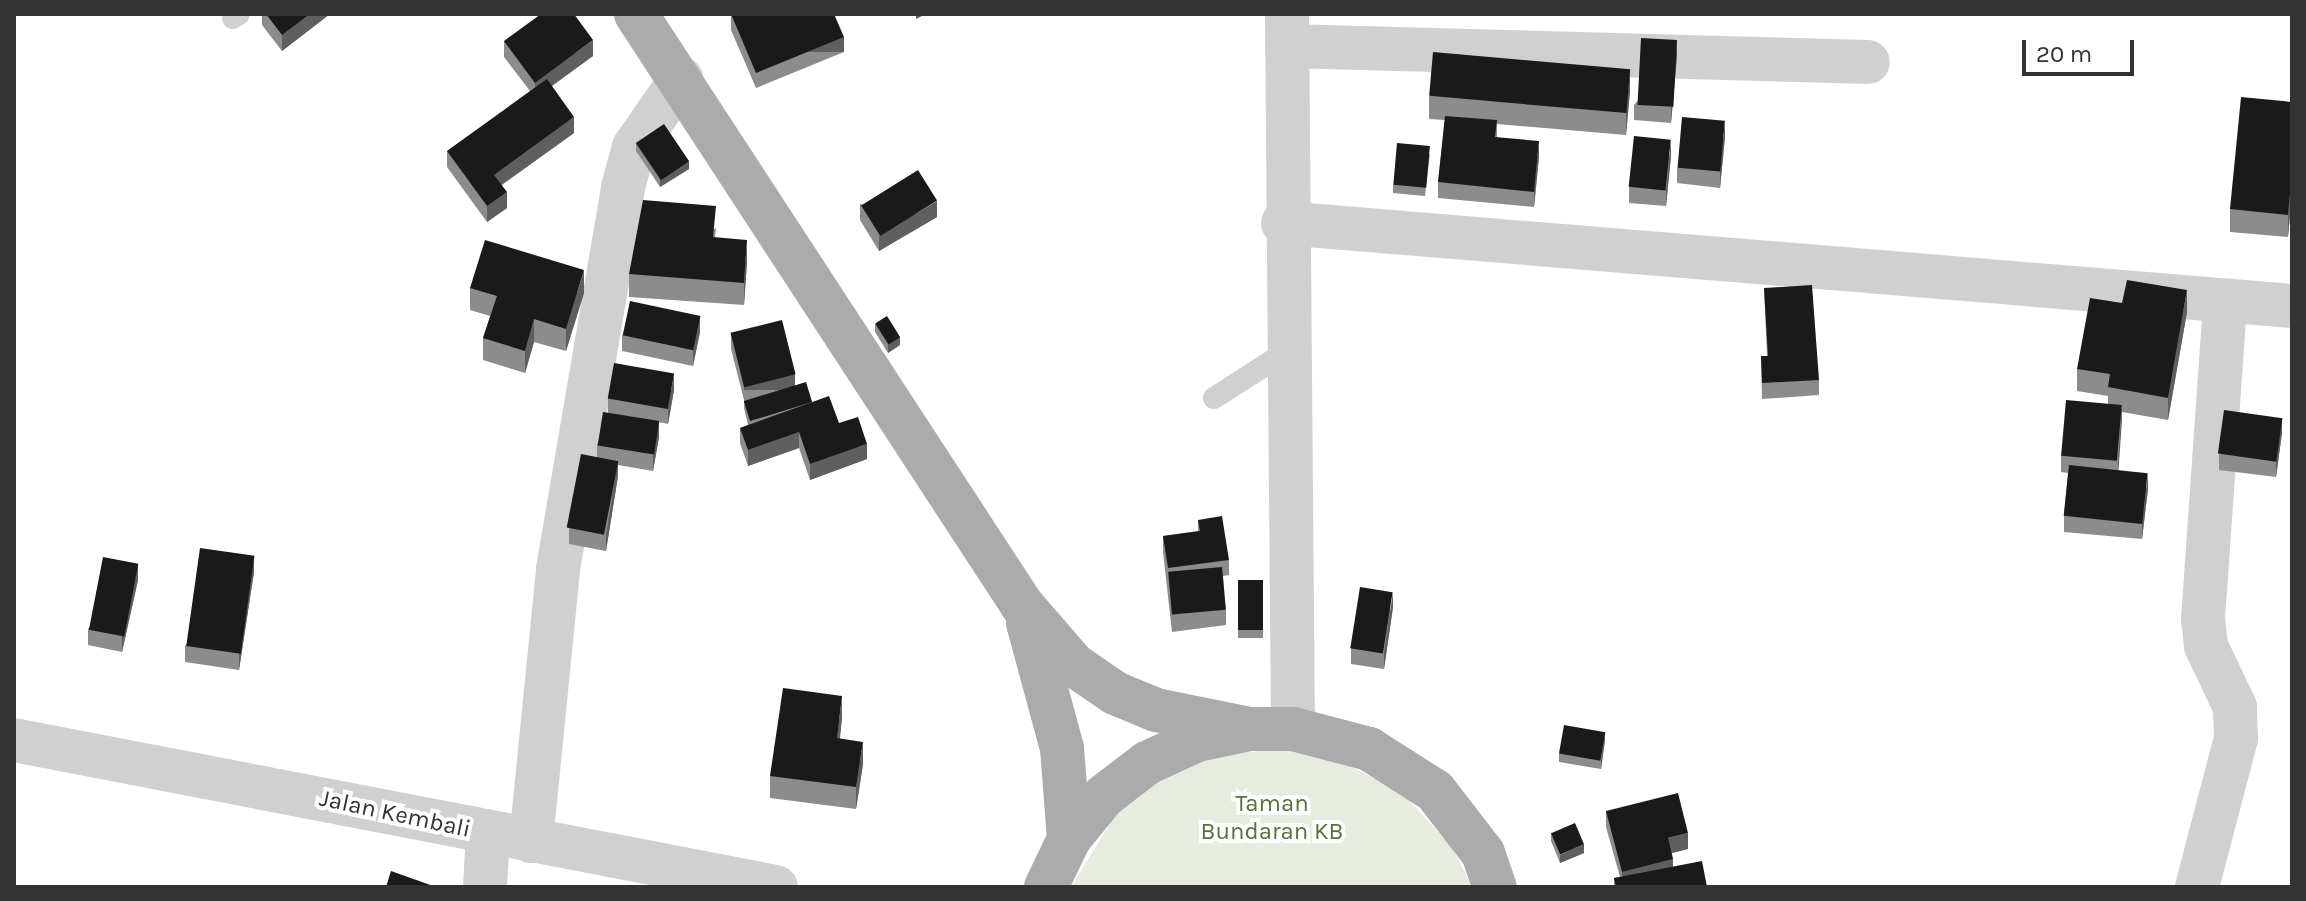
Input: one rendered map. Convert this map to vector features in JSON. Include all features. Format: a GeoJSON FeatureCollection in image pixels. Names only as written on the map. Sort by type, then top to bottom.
{"type":"FeatureCollection","features":[{"type":"Feature","properties":{"kind":"main road"},"geometry":{"type":"LineString","coordinates":[[636,14],[1022,605],[1074,665],[1115,693],[1156,710],[1369,749],[1435,791],[1483,853],[1495,887]]}},
{"type":"Feature","properties":{"kind":"main road"},"geometry":{"type":"LineString","coordinates":[[1022,605],[1060,736],[1069,839]]}},
{"type":"Feature","properties":{"kind":"main road"},"geometry":{"type":"LineString","coordinates":[[1046,887],[1069,839],[1104,796],[1147,763],[1197,740],[1271,729]]}},
{"type":"Feature","properties":{"kind":"street"},"geometry":{"type":"LineString","coordinates":[[1271,729],[1286,352],[1283,223],[1287,30],[1868,62]]}},
{"type":"Feature","properties":{"kind":"street"},"geometry":{"type":"LineString","coordinates":[[531,841],[558,569],[623,187],[634,147],[681,79]]}},
{"type":"Feature","properties":{"kind":"street"},"geometry":{"type":"LineString","coordinates":[[1283,223],[2292,306]]}},
{"type":"Feature","properties":{"kind":"street"},"geometry":{"type":"LineString","coordinates":[[2197,887],[2236,738],[2235,707],[2206,646],[2203,619],[2225,301]]}},
{"type":"Feature","properties":{"kind":"street","name":"Jalan Kembali"},"geometry":{"type":"LineString","coordinates":[[14,740],[488,834],[776,887]]}},
{"type":"Feature","properties":{"kind":"street"},"geometry":{"type":"LineString","coordinates":[[485,887],[488,834]]}},
{"type":"Feature","properties":{"kind":"lane"},"geometry":{"type":"LineString","coordinates":[[1214,398],[1286,352]]}},
{"type":"Feature","properties":{"kind":"green space","name":"Taman Bundaran KB"},"geometry":{"type":"Polygon","coordinates":[[[1280,749],[1339,760],[1403,794],[1452,847],[1472,887],[1071,887],[1116,814],[1163,777],[1219,755],[1280,749]]]}},
{"type":"Feature","properties":{"kind":"building"},"geometry":{"type":"Polygon","coordinates":[[[266,14],[310,14],[282,35],[266,14]]]}},
{"type":"Feature","properties":{"kind":"building"},"geometry":{"type":"Polygon","coordinates":[[[541,14],[574,14],[593,40],[535,83],[504,41],[541,14]]]}},
{"type":"Feature","properties":{"kind":"building"},"geometry":{"type":"Polygon","coordinates":[[[731,14],[834,14],[844,37],[756,73],[731,14]]]}},
{"type":"Feature","properties":{"kind":"building"},"geometry":{"type":"Polygon","coordinates":[[[1641,38],[1677,40],[1673,107],[1637,105],[1641,38]]]}},
{"type":"Feature","properties":{"kind":"building"},"geometry":{"type":"Polygon","coordinates":[[[1433,52],[1630,69],[1626,113],[1429,96],[1433,52]]]}},
{"type":"Feature","properties":{"kind":"building"},"geometry":{"type":"Polygon","coordinates":[[[547,79],[574,117],[494,175],[507,192],[487,206],[447,151],[547,79]]]}},
{"type":"Feature","properties":{"kind":"building"},"geometry":{"type":"Polygon","coordinates":[[[2241,97],[2292,102],[2292,172],[2288,215],[2230,209],[2241,97]]]}},
{"type":"Feature","properties":{"kind":"building"},"geometry":{"type":"Polygon","coordinates":[[[1445,116],[1497,120],[1495,137],[1539,141],[1534,192],[1438,182],[1445,116]]]}},
{"type":"Feature","properties":{"kind":"building"},"geometry":{"type":"Polygon","coordinates":[[[1682,117],[1725,121],[1720,172],[1678,168],[1682,117]]]}},
{"type":"Feature","properties":{"kind":"building"},"geometry":{"type":"Polygon","coordinates":[[[664,124],[689,161],[661,180],[636,143],[664,124]]]}},
{"type":"Feature","properties":{"kind":"building"},"geometry":{"type":"Polygon","coordinates":[[[1634,136],[1671,140],[1665,191],[1629,187],[1634,136]]]}},
{"type":"Feature","properties":{"kind":"building"},"geometry":{"type":"Polygon","coordinates":[[[1397,143],[1430,146],[1426,188],[1393,185],[1397,143]]]}},
{"type":"Feature","properties":{"kind":"building"},"geometry":{"type":"Polygon","coordinates":[[[918,170],[937,201],[880,236],[861,206],[918,170]]]}},
{"type":"Feature","properties":{"kind":"building"},"geometry":{"type":"Polygon","coordinates":[[[643,200],[716,206],[713,237],[747,240],[744,283],[629,274],[643,200]]]}},
{"type":"Feature","properties":{"kind":"building"},"geometry":{"type":"Polygon","coordinates":[[[485,240],[584,270],[566,329],[534,319],[525,351],[483,338],[497,296],[470,288],[485,240]]]}},
{"type":"Feature","properties":{"kind":"building"},"geometry":{"type":"Polygon","coordinates":[[[2127,280],[2187,290],[2168,398],[2108,387],[2110,374],[2077,369],[2090,298],[2122,303],[2127,280]]]}},
{"type":"Feature","properties":{"kind":"building"},"geometry":{"type":"Polygon","coordinates":[[[1812,285],[1819,380],[1762,383],[1761,356],[1768,356],[1764,288],[1812,285]]]}},
{"type":"Feature","properties":{"kind":"building"},"geometry":{"type":"Polygon","coordinates":[[[630,301],[700,316],[693,350],[623,335],[630,301]]]}},
{"type":"Feature","properties":{"kind":"building"},"geometry":{"type":"Polygon","coordinates":[[[887,316],[900,337],[888,345],[875,323],[887,316]]]}},
{"type":"Feature","properties":{"kind":"building"},"geometry":{"type":"Polygon","coordinates":[[[782,320],[796,374],[744,387],[731,333],[782,320]]]}},
{"type":"Feature","properties":{"kind":"building"},"geometry":{"type":"Polygon","coordinates":[[[614,363],[674,374],[668,409],[608,398],[614,363]]]}},
{"type":"Feature","properties":{"kind":"building"},"geometry":{"type":"Polygon","coordinates":[[[806,382],[812,402],[750,421],[744,401],[806,382]]]}},
{"type":"Feature","properties":{"kind":"building"},"geometry":{"type":"Polygon","coordinates":[[[829,396],[839,423],[858,417],[867,444],[810,464],[799,432],[748,450],[740,428],[829,396]]]}},
{"type":"Feature","properties":{"kind":"building"},"geometry":{"type":"Polygon","coordinates":[[[2066,400],[2122,405],[2117,461],[2061,456],[2066,400]]]}},
{"type":"Feature","properties":{"kind":"building"},"geometry":{"type":"Polygon","coordinates":[[[2224,410],[2282,418],[2276,462],[2218,454],[2224,410]]]}},
{"type":"Feature","properties":{"kind":"building"},"geometry":{"type":"Polygon","coordinates":[[[603,412],[659,421],[654,454],[598,446],[603,412]]]}},
{"type":"Feature","properties":{"kind":"building"},"geometry":{"type":"Polygon","coordinates":[[[581,454],[618,461],[604,535],[567,528],[581,454]]]}},
{"type":"Feature","properties":{"kind":"building"},"geometry":{"type":"Polygon","coordinates":[[[2069,465],[2148,473],[2142,524],[2064,516],[2069,465]]]}},
{"type":"Feature","properties":{"kind":"building"},"geometry":{"type":"Polygon","coordinates":[[[1222,516],[1229,560],[1168,568],[1163,536],[1200,531],[1198,520],[1222,516]]]}},
{"type":"Feature","properties":{"kind":"building"},"geometry":{"type":"Polygon","coordinates":[[[200,548],[254,556],[241,654],[186,646],[200,548]]]}},
{"type":"Feature","properties":{"kind":"building"},"geometry":{"type":"Polygon","coordinates":[[[103,557],[138,564],[124,637],[89,630],[103,557]]]}},
{"type":"Feature","properties":{"kind":"building"},"geometry":{"type":"Polygon","coordinates":[[[1222,567],[1226,610],[1172,615],[1168,572],[1222,567]]]}},
{"type":"Feature","properties":{"kind":"building"},"geometry":{"type":"Polygon","coordinates":[[[1238,580],[1263,580],[1263,630],[1238,630],[1238,580]]]}},
{"type":"Feature","properties":{"kind":"building"},"geometry":{"type":"Polygon","coordinates":[[[1360,587],[1393,592],[1383,653],[1350,648],[1360,587]]]}},
{"type":"Feature","properties":{"kind":"building"},"geometry":{"type":"Polygon","coordinates":[[[783,688],[842,696],[837,738],[863,742],[856,787],[770,776],[783,688]]]}},
{"type":"Feature","properties":{"kind":"building"},"geometry":{"type":"Polygon","coordinates":[[[1564,725],[1605,732],[1600,761],[1559,754],[1564,725]]]}},
{"type":"Feature","properties":{"kind":"building"},"geometry":{"type":"Polygon","coordinates":[[[1678,793],[1688,833],[1668,838],[1673,859],[1622,872],[1606,811],[1678,793]]]}},
{"type":"Feature","properties":{"kind":"building"},"geometry":{"type":"Polygon","coordinates":[[[1575,823],[1584,844],[1560,854],[1551,833],[1575,823]]]}},
{"type":"Feature","properties":{"kind":"building"},"geometry":{"type":"Polygon","coordinates":[[[1702,861],[1707,887],[1616,887],[1614,878],[1702,861]]]}},
{"type":"Feature","properties":{"kind":"building"},"geometry":{"type":"Polygon","coordinates":[[[391,871],[436,887],[386,887],[391,871]]]}}]}
